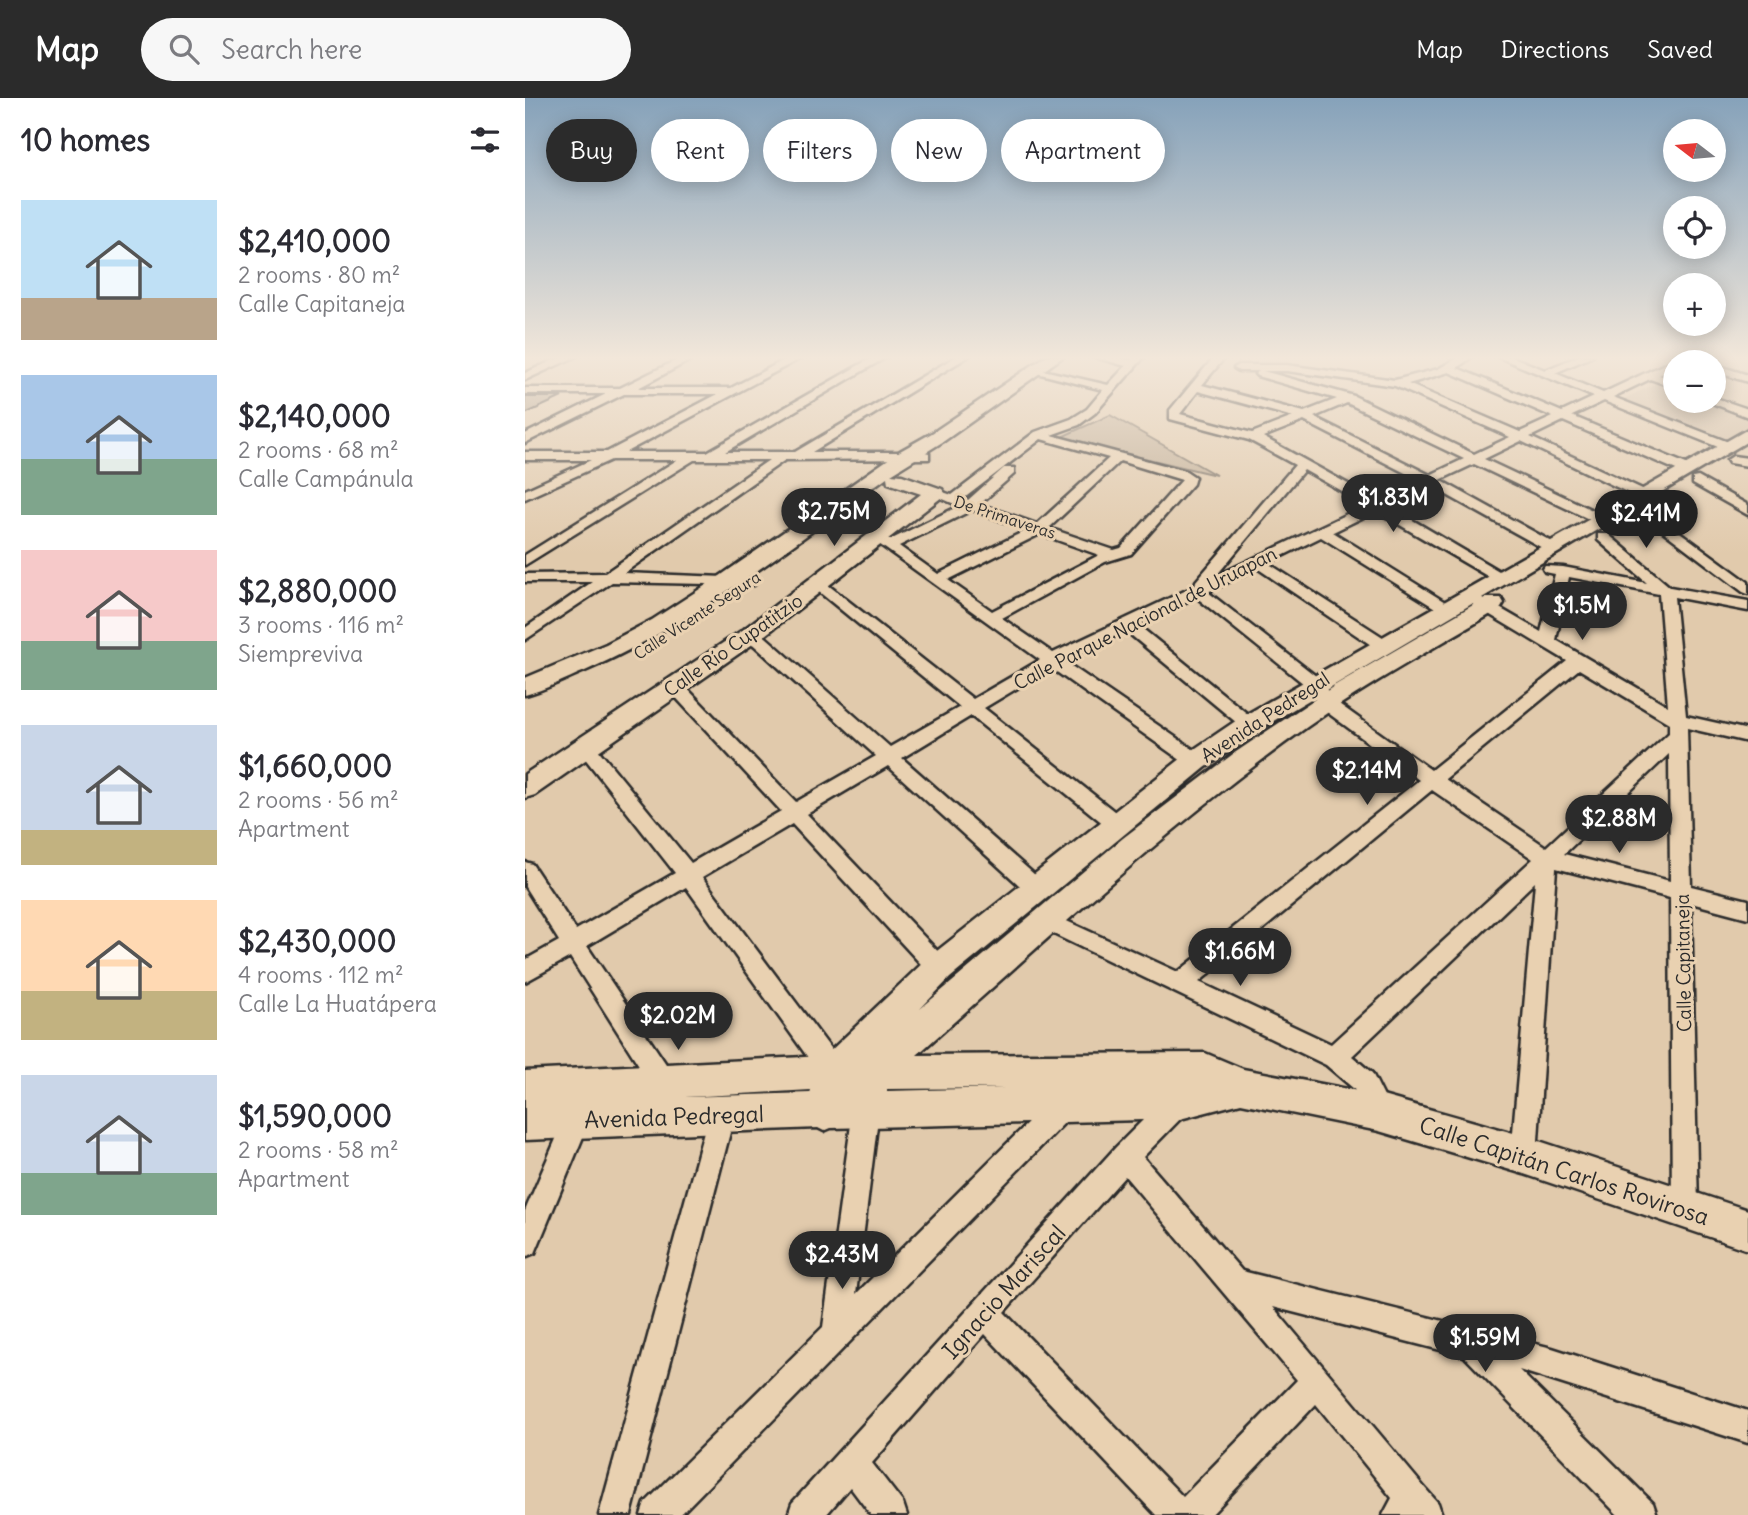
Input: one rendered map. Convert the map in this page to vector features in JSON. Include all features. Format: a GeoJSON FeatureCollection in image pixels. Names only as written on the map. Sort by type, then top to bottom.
{"type":"FeatureCollection","features":[{"type":"Feature","properties":{"kind":"street"},"geometry":{"type":"LineString","coordinates":[[525,439],[558,422]]}},
{"type":"Feature","properties":{"kind":"street"},"geometry":{"type":"LineString","coordinates":[[525,495],[674,422]]}},
{"type":"Feature","properties":{"kind":"street"},"geometry":{"type":"LineString","coordinates":[[710,455],[767,422]]}},
{"type":"Feature","properties":{"kind":"street"},"geometry":{"type":"LineString","coordinates":[[525,635],[792,455],[849,422]]}},
{"type":"Feature","properties":{"kind":"street"},"geometry":{"type":"LineString","coordinates":[[525,456],[916,456],[960,422]]}},
{"type":"Feature","properties":{"kind":"street"},"geometry":{"type":"LineString","coordinates":[[944,497],[1039,435],[1075,422]]}},
{"type":"Feature","properties":{"kind":"street"},"geometry":{"type":"LineString","coordinates":[[1197,422],[1253,437],[1375,504],[1499,577]]}},
{"type":"Feature","properties":{"kind":"street"},"geometry":{"type":"LineString","coordinates":[[1253,437],[1289,422]]}},
{"type":"Feature","properties":{"kind":"street"},"geometry":{"type":"LineString","coordinates":[[1316,422],[1428,479],[1554,562],[1666,591],[1748,606]]}},
{"type":"Feature","properties":{"kind":"street"},"geometry":{"type":"LineString","coordinates":[[1398,422],[1474,457],[1601,528],[1666,591]]}},
{"type":"Feature","properties":{"kind":"street"},"geometry":{"type":"LineString","coordinates":[[1487,422],[1646,502],[1748,589]]}},
{"type":"Feature","properties":{"kind":"street","name":"Calle Parque Nacional de Uruapan"},"geometry":{"type":"LineString","coordinates":[[525,972],[1054,659],[1196,590],[1258,548],[1320,530],[1548,422]]}},
{"type":"Feature","properties":{"kind":"street"},"geometry":{"type":"LineString","coordinates":[[1578,422],[1692,475],[1748,511]]}},
{"type":"Feature","properties":{"kind":"street"},"geometry":{"type":"LineString","coordinates":[[1669,422],[1741,451]]}},
{"type":"Feature","properties":{"kind":"street"},"geometry":{"type":"LineString","coordinates":[[992,617],[1100,559],[1126,551],[1188,481],[1189,477],[1039,435]]}},
{"type":"Feature","properties":{"kind":"street"},"geometry":{"type":"LineString","coordinates":[[884,542],[970,506],[1022,459],[1025,453],[1022,447]]}},
{"type":"Feature","properties":{"kind":"street","name":"Avenida Pedregal"},"geometry":{"type":"LineString","coordinates":[[525,1087],[872,1072],[1047,921],[1383,645],[1554,562],[1601,528],[1692,475],[1741,451]]}},
{"type":"Feature","properties":{"kind":"street"},"geometry":{"type":"LineString","coordinates":[[525,561],[693,455]]}},
{"type":"Feature","properties":{"kind":"street","name":"Calle Vicente Segura"},"geometry":{"type":"LineString","coordinates":[[525,687],[614,649],[739,581],[895,480],[916,456]]}},
{"type":"Feature","properties":{"kind":"street","name":"Calle Vicente Segura"},"geometry":{"type":"LineString","coordinates":[[525,704],[631,658],[699,617],[739,581],[916,456]]}},
{"type":"Feature","properties":{"kind":"street"},"geometry":{"type":"LineString","coordinates":[[939,579],[1041,528],[1116,458]]}},
{"type":"Feature","properties":{"kind":"street"},"geometry":{"type":"LineString","coordinates":[[1303,464],[1258,548],[1196,590],[1321,694],[1432,780],[1547,858],[1748,909]]}},
{"type":"Feature","properties":{"kind":"street","name":"De Primaveras"},"geometry":{"type":"LineString","coordinates":[[895,480],[1114,555]]}},
{"type":"Feature","properties":{"kind":"street","name":"Calle Río Cupatitzio"},"geometry":{"type":"LineString","coordinates":[[525,788],[752,634],[818,584],[884,542],[944,497]]}},
{"type":"Feature","properties":{"kind":"street"},"geometry":{"type":"LineString","coordinates":[[1728,499],[1748,502]]}},
{"type":"Feature","properties":{"kind":"street"},"geometry":{"type":"LineString","coordinates":[[1320,530],[1547,643],[1579,661],[1678,728],[1748,736]]}},
{"type":"Feature","properties":{"kind":"street"},"geometry":{"type":"LineString","coordinates":[[884,542],[1196,761]]}},
{"type":"Feature","properties":{"kind":"street"},"geometry":{"type":"LineString","coordinates":[[1258,548],[1383,645]]}},
{"type":"Feature","properties":{"kind":"street"},"geometry":{"type":"LineString","coordinates":[[1547,643],[1554,562]]}},
{"type":"Feature","properties":{"kind":"street","name":"Avenida Pedregal"},"geometry":{"type":"LineString","coordinates":[[833,1072],[939,968],[1196,761],[1249,724],[1321,694],[1466,604],[1499,577],[1554,562]]}},
{"type":"Feature","properties":{"kind":"street"},"geometry":{"type":"LineString","coordinates":[[525,578],[610,577],[739,581]]}},
{"type":"Feature","properties":{"kind":"street"},"geometry":{"type":"LineString","coordinates":[[818,584],[1117,824]]}},
{"type":"Feature","properties":{"kind":"street","name":"Calle Capitaneja"},"geometry":{"type":"LineString","coordinates":[[1666,591],[1678,728],[1685,1208]]}},
{"type":"Feature","properties":{"kind":"street"},"geometry":{"type":"LineString","coordinates":[[1127,624],[1249,724]]}},
{"type":"Feature","properties":{"kind":"street"},"geometry":{"type":"LineString","coordinates":[[752,634],[1037,889]]}},
{"type":"Feature","properties":{"kind":"street"},"geometry":{"type":"LineString","coordinates":[[1180,984],[1579,661]]}},
{"type":"Feature","properties":{"kind":"street"},"geometry":{"type":"LineString","coordinates":[[675,687],[796,812],[939,968]]}},
{"type":"Feature","properties":{"kind":"street"},"geometry":{"type":"LineString","coordinates":[[1334,1056],[1547,858],[1678,728]]}},
{"type":"Feature","properties":{"kind":"street"},"geometry":{"type":"LineString","coordinates":[[586,747],[689,875],[833,1072],[824,1113]]}},
{"type":"Feature","properties":{"kind":"street"},"geometry":{"type":"LineString","coordinates":[[1524,1155],[1547,858]]}},
{"type":"Feature","properties":{"kind":"street"},"geometry":{"type":"LineString","coordinates":[[525,870],[663,1081]]}},
{"type":"Feature","properties":{"kind":"street"},"geometry":{"type":"LineString","coordinates":[[1047,921],[1334,1056],[1363,1082],[1379,1114]]}},
{"type":"Feature","properties":{"kind":"street","name":"Calle Capitán Carlos Rovirosa"},"geometry":{"type":"LineString","coordinates":[[872,1072],[1205,1070],[1241,1086],[1379,1114],[1524,1155],[1748,1230]]}},
{"type":"Feature","properties":{"kind":"street","name":"Ignacio Mariscal"},"geometry":{"type":"LineString","coordinates":[[804,1515],[1125,1156],[1180,1101],[1205,1070]]}},
{"type":"Feature","properties":{"kind":"street"},"geometry":{"type":"LineString","coordinates":[[837,1332],[872,1072]]}},
{"type":"Feature","properties":{"kind":"street","name":"Calle Capitán Carlos Rovirosa"},"geometry":{"type":"LineString","coordinates":[[866,1110],[1180,1101],[1241,1086]]}},
{"type":"Feature","properties":{"kind":"street"},"geometry":{"type":"LineString","coordinates":[[657,1515],[1065,1104]]}},
{"type":"Feature","properties":{"kind":"street","name":"Avenida Pedregal"},"geometry":{"type":"LineString","coordinates":[[525,1122],[866,1110]]}},
{"type":"Feature","properties":{"kind":"street"},"geometry":{"type":"LineString","coordinates":[[615,1515],[722,1113]]}},
{"type":"Feature","properties":{"kind":"street"},"geometry":{"type":"LineString","coordinates":[[525,1243],[577,1120]]}},
{"type":"Feature","properties":{"kind":"street"},"geometry":{"type":"LineString","coordinates":[[1125,1156],[1317,1381],[1413,1509]]}},
{"type":"Feature","properties":{"kind":"street"},"geometry":{"type":"LineString","coordinates":[[1233,1283],[1475,1346],[1552,1363],[1748,1427]]}},
{"type":"Feature","properties":{"kind":"street"},"geometry":{"type":"LineString","coordinates":[[985,1313],[1178,1515]]}},
{"type":"Feature","properties":{"kind":"street"},"geometry":{"type":"LineString","coordinates":[[1475,1346],[1641,1515]]}},
{"type":"Feature","properties":{"kind":"street"},"geometry":{"type":"LineString","coordinates":[[1189,1515],[1317,1381]]}},
{"type":"Feature","properties":{"kind":"street"},"geometry":{"type":"LineString","coordinates":[[851,1462],[891,1515]]}},
{"type":"Feature","properties":{"kind":"shaded area"},"geometry":{"type":"Polygon","coordinates":[[[1094,422],[1123,422],[1216,475],[1059,438],[1094,422]]]}},
{"type":"Feature","properties":{"kind":"shaded area"},"geometry":{"type":"Polygon","coordinates":[[[1681,422],[1748,422],[1748,429],[1728,441],[1681,422]]]}}]}
